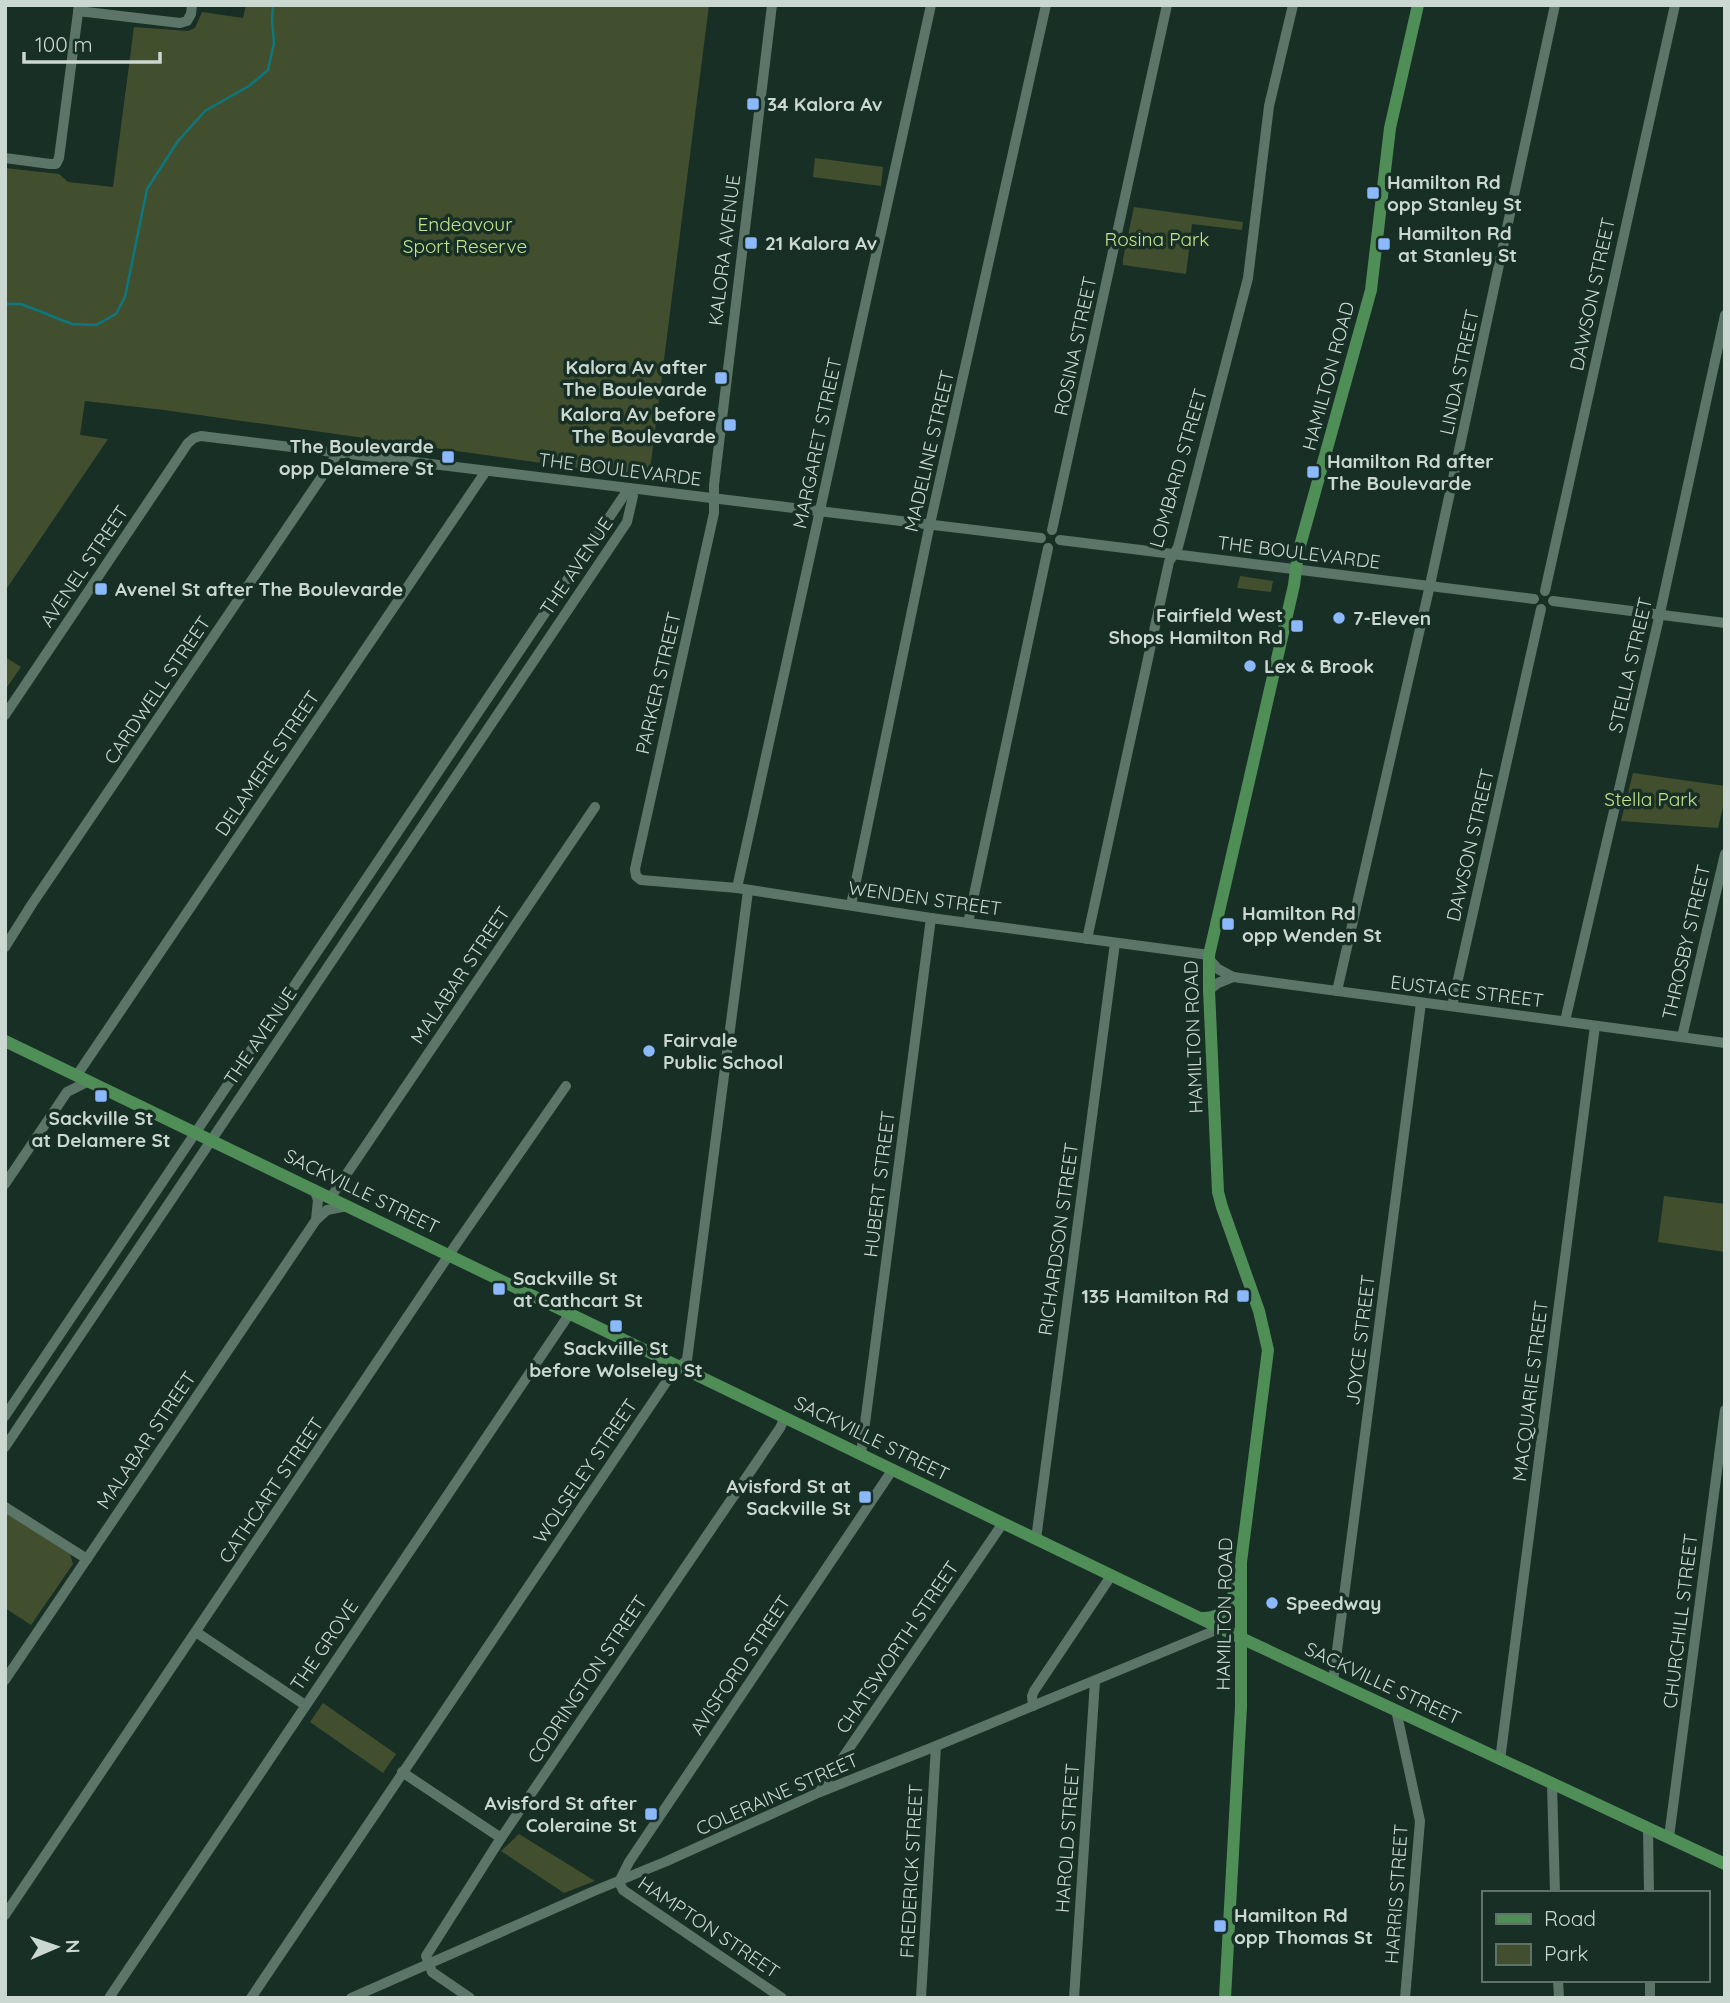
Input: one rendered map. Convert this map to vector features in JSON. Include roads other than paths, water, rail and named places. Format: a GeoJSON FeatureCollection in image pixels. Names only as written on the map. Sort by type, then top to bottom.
{"type":"FeatureCollection","features":[{"type":"Feature","properties":{"kind":"main road","name":"HAMILTON ROAD"},"geometry":{"type":"LineString","coordinates":[[1225,1998],[1241,1707],[1241,1562],[1268,1350],[1259,1311],[1218,1192],[1209,957],[1251,778],[1299,549],[1371,290],[1390,128],[1418,5]]}},
{"type":"Feature","properties":{"kind":"main road","name":"SACKVILLE STREET"},"geometry":{"type":"LineString","coordinates":[[5,1041],[1241,1639],[1725,1864]]}},
{"type":"Feature","properties":{"kind":"main road"},"geometry":{"type":"LineString","coordinates":[[1199,1618],[1216,1617],[1223,1613],[1237,1586],[1241,1562]]}},
{"type":"Feature","properties":{"kind":"street"},"geometry":{"type":"LineString","coordinates":[[5,158],[56,164],[59,158],[78,8],[180,23],[187,20],[191,14],[192,5]]}},
{"type":"Feature","properties":{"kind":"street","name":"KALORA AVENUE"},"geometry":{"type":"LineString","coordinates":[[712,498],[772,5]]}},
{"type":"Feature","properties":{"kind":"street","name":"MARGARET STREET"},"geometry":{"type":"LineString","coordinates":[[737,888],[931,5]]}},
{"type":"Feature","properties":{"kind":"street","name":"MADELINE STREET"},"geometry":{"type":"LineString","coordinates":[[851,905],[930,526],[1046,5]]}},
{"type":"Feature","properties":{"kind":"street","name":"ROSINA STREET"},"geometry":{"type":"LineString","coordinates":[[1052,530],[1167,5]]}},
{"type":"Feature","properties":{"kind":"street","name":"LOMBARD STREET"},"geometry":{"type":"LineString","coordinates":[[1087,939],[1166,576],[1178,547],[1248,278],[1269,106],[1293,5]]}},
{"type":"Feature","properties":{"kind":"street","name":"LINDA STREET"},"geometry":{"type":"LineString","coordinates":[[1337,991],[1430,586],[1555,5]]}},
{"type":"Feature","properties":{"kind":"street","name":"DAWSON STREET"},"geometry":{"type":"LineString","coordinates":[[1545,591],[1675,5]]}},
{"type":"Feature","properties":{"kind":"street","name":"STELLA STREET"},"geometry":{"type":"LineString","coordinates":[[1565,1021],[1660,614],[1725,315]]}},
{"type":"Feature","properties":{"kind":"street","name":"THE BOULEVARDE"},"geometry":{"type":"LineString","coordinates":[[194,438],[201,436],[1041,538]]}},
{"type":"Feature","properties":{"kind":"street","name":"AVENEL STREET"},"geometry":{"type":"LineString","coordinates":[[5,715],[188,443],[194,438]]}},
{"type":"Feature","properties":{"kind":"street","name":"CARDWELL STREET"},"geometry":{"type":"LineString","coordinates":[[5,947],[338,453]]}},
{"type":"Feature","properties":{"kind":"street","name":"DELAMERE STREET"},"geometry":{"type":"LineString","coordinates":[[5,1184],[67,1092],[83,1078],[486,471]]}},
{"type":"Feature","properties":{"kind":"street","name":"THE AVENUE"},"geometry":{"type":"LineString","coordinates":[[5,1416],[629,488],[633,496],[627,522],[5,1447]]}},
{"type":"Feature","properties":{"kind":"street","name":"PARKER STREET"},"geometry":{"type":"LineString","coordinates":[[636,876],[635,869],[712,522],[712,498]]}},
{"type":"Feature","properties":{"kind":"street"},"geometry":{"type":"LineString","coordinates":[[1052,530],[1059,534],[1060,540],[1057,546],[1048,548],[1041,538],[1046,531],[1052,530]]}},
{"type":"Feature","properties":{"kind":"street","name":"THE BOULEVARDE"},"geometry":{"type":"LineString","coordinates":[[1060,540],[1534,599]]}},
{"type":"Feature","properties":{"kind":"street"},"geometry":{"type":"LineString","coordinates":[[968,923],[1048,548]]}},
{"type":"Feature","properties":{"kind":"street"},"geometry":{"type":"LineString","coordinates":[[1539,591],[1545,591],[1552,596],[1553,601],[1549,607],[1541,609],[1534,599],[1539,591]]}},
{"type":"Feature","properties":{"kind":"street"},"geometry":{"type":"LineString","coordinates":[[1553,601],[1725,623]]}},
{"type":"Feature","properties":{"kind":"street","name":"DAWSON STREET"},"geometry":{"type":"LineString","coordinates":[[1452,1006],[1541,609]]}},
{"type":"Feature","properties":{"kind":"street","name":"MALABAR STREET"},"geometry":{"type":"LineString","coordinates":[[331,1197],[595,807]]}},
{"type":"Feature","properties":{"kind":"street","name":"THROSBY STREET"},"geometry":{"type":"LineString","coordinates":[[1682,1037],[1725,854]]}},
{"type":"Feature","properties":{"kind":"street","name":"WENDEN STREET"},"geometry":{"type":"LineString","coordinates":[[636,876],[641,880],[737,888],[1209,957]]}},
{"type":"Feature","properties":{"kind":"street","name":"WOLSELEY STREET"},"geometry":{"type":"LineString","coordinates":[[251,1998],[673,1372],[687,1360],[748,891]]}},
{"type":"Feature","properties":{"kind":"street","name":"HUBERT STREET"},"geometry":{"type":"LineString","coordinates":[[861,1454],[931,918]]}},
{"type":"Feature","properties":{"kind":"street","name":"RICHARDSON STREET"},"geometry":{"type":"LineString","coordinates":[[1037,1539],[1115,943]]}},
{"type":"Feature","properties":{"kind":"street"},"geometry":{"type":"LineString","coordinates":[[1209,957],[1218,968],[1233,977]]}},
{"type":"Feature","properties":{"kind":"street"},"geometry":{"type":"LineString","coordinates":[[1209,990],[1221,981],[1233,977]]}},
{"type":"Feature","properties":{"kind":"street","name":"EUSTACE STREET"},"geometry":{"type":"LineString","coordinates":[[1233,977],[1725,1043]]}},
{"type":"Feature","properties":{"kind":"street","name":"JOYCE STREET"},"geometry":{"type":"LineString","coordinates":[[1333,1681],[1421,1003]]}},
{"type":"Feature","properties":{"kind":"street","name":"MACQUARIE STREET"},"geometry":{"type":"LineString","coordinates":[[1500,1760],[1595,1026]]}},
{"type":"Feature","properties":{"kind":"street"},"geometry":{"type":"LineString","coordinates":[[63,1068],[67,1092]]}},
{"type":"Feature","properties":{"kind":"street","name":"CATHCART STREET"},"geometry":{"type":"LineString","coordinates":[[5,1915],[566,1086]]}},
{"type":"Feature","properties":{"kind":"street"},"geometry":{"type":"LineString","coordinates":[[314,1189],[318,1200],[316,1220]]}},
{"type":"Feature","properties":{"kind":"street"},"geometry":{"type":"LineString","coordinates":[[316,1220],[327,1210],[348,1206]]}},
{"type":"Feature","properties":{"kind":"street","name":"MALABAR STREET"},"geometry":{"type":"LineString","coordinates":[[5,1680],[316,1220]]}},
{"type":"Feature","properties":{"kind":"street","name":"THE GROVE"},"geometry":{"type":"LineString","coordinates":[[109,1998],[570,1313]]}},
{"type":"Feature","properties":{"kind":"street","name":"CHURCHILL STREET"},"geometry":{"type":"LineString","coordinates":[[1669,1837],[1725,1410]]}},
{"type":"Feature","properties":{"kind":"street","name":"CODRINGTON STREET"},"geometry":{"type":"LineString","coordinates":[[429,1965],[426,1956],[501,1838],[785,1417]]}},
{"type":"Feature","properties":{"kind":"street","name":"AVISFORD STREET"},"geometry":{"type":"LineString","coordinates":[[619,1882],[629,1862],[893,1469]]}},
{"type":"Feature","properties":{"kind":"street"},"geometry":{"type":"LineString","coordinates":[[5,1507],[87,1559]]}},
{"type":"Feature","properties":{"kind":"street","name":"CHATSWORTH STREET"},"geometry":{"type":"LineString","coordinates":[[820,1792],[1003,1523]]}},
{"type":"Feature","properties":{"kind":"street"},"geometry":{"type":"LineString","coordinates":[[1033,1706],[1034,1691],[1111,1576]]}},
{"type":"Feature","properties":{"kind":"street","name":"COLERAINE STREET"},"geometry":{"type":"LineString","coordinates":[[351,1998],[820,1792],[1221,1628]]}},
{"type":"Feature","properties":{"kind":"street"},"geometry":{"type":"LineString","coordinates":[[196,1632],[305,1705]]}},
{"type":"Feature","properties":{"kind":"street","name":"HAROLD STREET"},"geometry":{"type":"LineString","coordinates":[[1074,1998],[1095,1681]]}},
{"type":"Feature","properties":{"kind":"street","name":"HARRIS STREET"},"geometry":{"type":"LineString","coordinates":[[1395,1710],[1420,1821],[1405,1998]]}},
{"type":"Feature","properties":{"kind":"street","name":"FREDERICK STREET"},"geometry":{"type":"LineString","coordinates":[[921,1998],[936,1746]]}},
{"type":"Feature","properties":{"kind":"street"},"geometry":{"type":"LineString","coordinates":[[402,1772],[501,1838]]}},
{"type":"Feature","properties":{"kind":"street"},"geometry":{"type":"LineString","coordinates":[[1552,1784],[1555,1891]]}},
{"type":"Feature","properties":{"kind":"street"},"geometry":{"type":"LineString","coordinates":[[1648,1829],[1649,1891]]}},
{"type":"Feature","properties":{"kind":"street","name":"HAMPTON STREET"},"geometry":{"type":"LineString","coordinates":[[619,1882],[623,1891],[782,1998]]}},
{"type":"Feature","properties":{"kind":"street"},"geometry":{"type":"LineString","coordinates":[[429,1965],[432,1972],[470,1998]]}},
{"type":"Feature","properties":{"kind":"waterway"},"geometry":{"type":"LineString","coordinates":[[5,304],[21,304],[72,324],[96,325],[116,314],[125,297],[147,189],[178,141],[205,111],[249,86],[268,70],[274,43],[273,5]]}},
{"type":"Feature","properties":{"kind":"place","name":"34 Kalora Av"},"geometry":{"type":"Point","coordinates":[753,104]}},
{"type":"Feature","properties":{"kind":"place","name":"Hamilton Rd opp Stanley St"},"geometry":{"type":"Point","coordinates":[1373,193]}},
{"type":"Feature","properties":{"kind":"place","name":"21 Kalora Av"},"geometry":{"type":"Point","coordinates":[751,243]}},
{"type":"Feature","properties":{"kind":"place","name":"Hamilton Rd at Stanley St"},"geometry":{"type":"Point","coordinates":[1384,244]}},
{"type":"Feature","properties":{"kind":"place","name":"Kalora Av after The Boulevarde"},"geometry":{"type":"Point","coordinates":[721,378]}},
{"type":"Feature","properties":{"kind":"place","name":"Kalora Av before The Boulevarde"},"geometry":{"type":"Point","coordinates":[730,425]}},
{"type":"Feature","properties":{"kind":"place","name":"The Boulevarde opp Delamere St"},"geometry":{"type":"Point","coordinates":[448,457]}},
{"type":"Feature","properties":{"kind":"place","name":"Hamilton Rd after The Boulevarde"},"geometry":{"type":"Point","coordinates":[1313,472]}},
{"type":"Feature","properties":{"kind":"place","name":"Avenel St after The Boulevarde"},"geometry":{"type":"Point","coordinates":[101,589]}},
{"type":"Feature","properties":{"kind":"place","name":"7-Eleven"},"geometry":{"type":"Point","coordinates":[1339,618]}},
{"type":"Feature","properties":{"kind":"place","name":"Fairfield West Shops Hamilton Rd"},"geometry":{"type":"Point","coordinates":[1297,626]}},
{"type":"Feature","properties":{"kind":"place","name":"Lex & Brook"},"geometry":{"type":"Point","coordinates":[1250,666]}},
{"type":"Feature","properties":{"kind":"place","name":"Hamilton Rd opp Wenden St"},"geometry":{"type":"Point","coordinates":[1228,924]}},
{"type":"Feature","properties":{"kind":"place","name":"Fairvale Public School"},"geometry":{"type":"Point","coordinates":[649,1051]}},
{"type":"Feature","properties":{"kind":"place","name":"Sackville St at Delamere St"},"geometry":{"type":"Point","coordinates":[101,1096]}},
{"type":"Feature","properties":{"kind":"place","name":"Sackville St at Cathcart St"},"geometry":{"type":"Point","coordinates":[499,1289]}},
{"type":"Feature","properties":{"kind":"place","name":"135 Hamilton Rd"},"geometry":{"type":"Point","coordinates":[1243,1296]}},
{"type":"Feature","properties":{"kind":"place","name":"Sackville St before Wolseley St"},"geometry":{"type":"Point","coordinates":[616,1326]}},
{"type":"Feature","properties":{"kind":"place","name":"Avisford St at Sackville St"},"geometry":{"type":"Point","coordinates":[865,1497]}},
{"type":"Feature","properties":{"kind":"place","name":"Speedway"},"geometry":{"type":"Point","coordinates":[1272,1603]}},
{"type":"Feature","properties":{"kind":"place","name":"Avisford St after Coleraine St"},"geometry":{"type":"Point","coordinates":[651,1814]}},
{"type":"Feature","properties":{"kind":"place","name":"Hamilton Rd opp Thomas St"},"geometry":{"type":"Point","coordinates":[1220,1926]}},
{"type":"Feature","properties":{"kind":"park label","name":"Endeavour Sport Reserve"},"geometry":{"type":"Point","coordinates":[465,235]}},
{"type":"Feature","properties":{"kind":"park label","name":"Rosina Park"},"geometry":{"type":"Point","coordinates":[1157,239]}},
{"type":"Feature","properties":{"kind":"park label","name":"Stella Park"},"geometry":{"type":"Point","coordinates":[1651,799]}}]}
